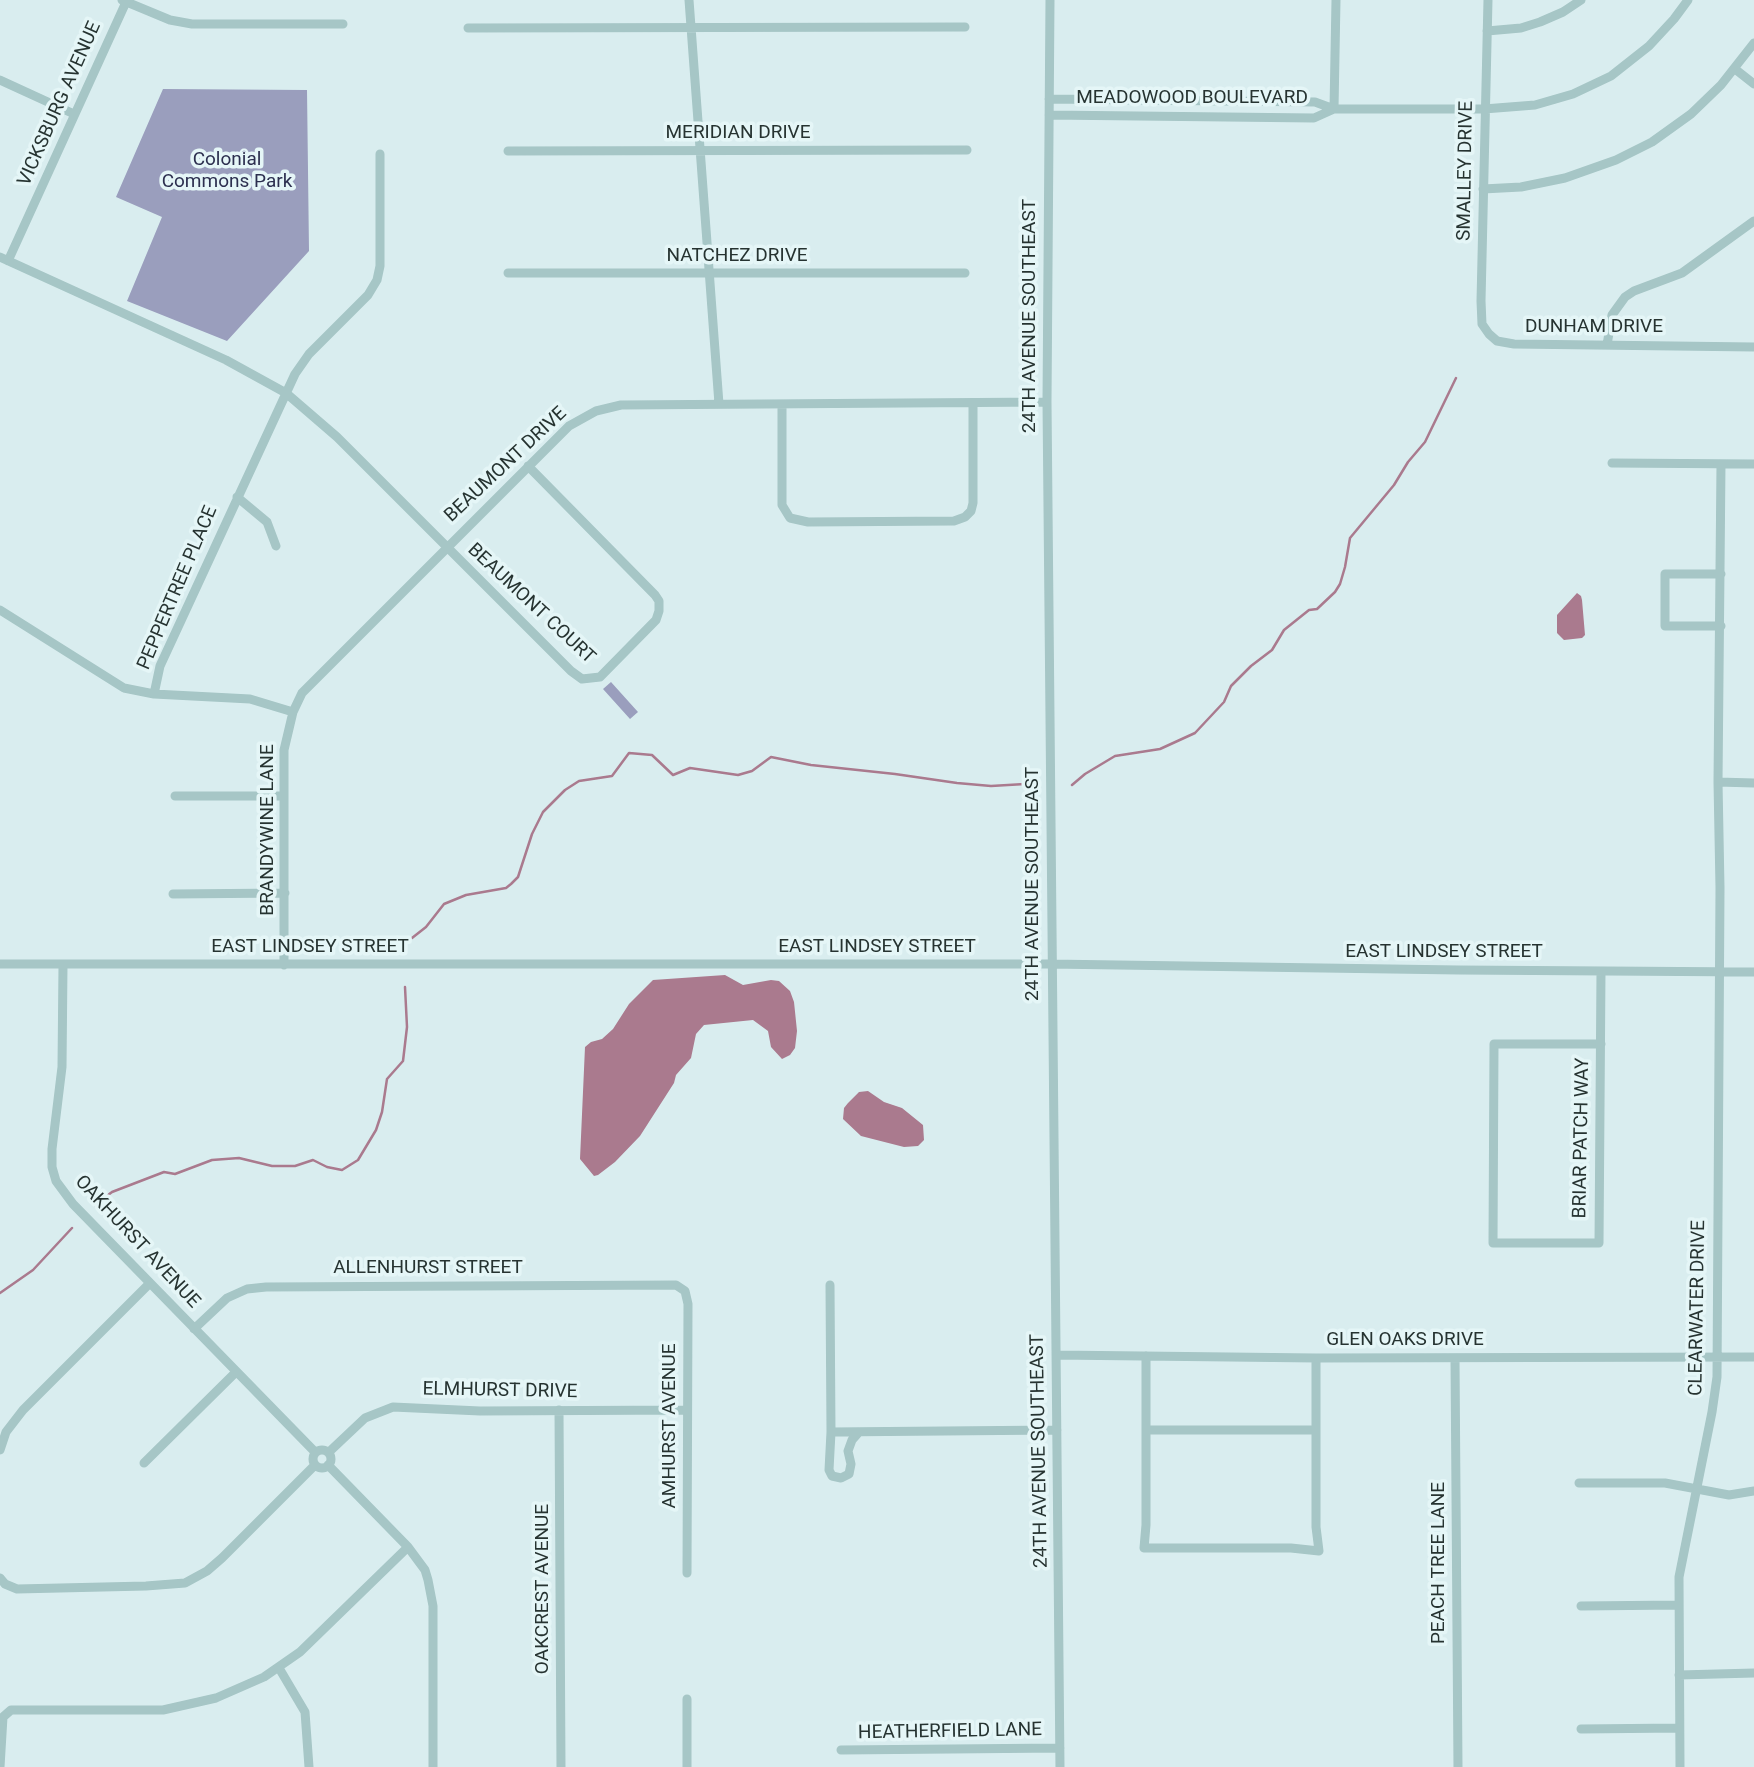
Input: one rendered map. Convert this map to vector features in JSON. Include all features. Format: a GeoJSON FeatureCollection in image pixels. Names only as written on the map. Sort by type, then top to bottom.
{"type":"FeatureCollection","features":[{"type":"Feature","properties":{"kind":"street"},"geometry":{"type":"LineString","coordinates":[[689,0],[719,404]]}},
{"type":"Feature","properties":{"kind":"street","name":"24TH AVENUE SOUTHEAST"},"geometry":{"type":"LineString","coordinates":[[1050,0],[1047,402],[1050,964],[1060,1767]]}},
{"type":"Feature","properties":{"kind":"street"},"geometry":{"type":"LineString","coordinates":[[1334,109],[1336,0]]}},
{"type":"Feature","properties":{"kind":"street","name":"SMALLEY DRIVE"},"geometry":{"type":"LineString","coordinates":[[1488,0],[1481,313],[1482,324],[1494,339]]}},
{"type":"Feature","properties":{"kind":"street"},"geometry":{"type":"LineString","coordinates":[[1487,31],[1540,22],[1581,0]]}},
{"type":"Feature","properties":{"kind":"street","name":"MEADOWOOD BOULEVARD"},"geometry":{"type":"LineString","coordinates":[[1049,99],[1315,102],[1334,109],[1484,109],[1535,105],[1573,94],[1611,76],[1650,46],[1688,0]]}},
{"type":"Feature","properties":{"kind":"street"},"geometry":{"type":"LineString","coordinates":[[125,1],[152,14],[192,23],[343,24]]}},
{"type":"Feature","properties":{"kind":"street","name":"VICKSBURG AVENUE"},"geometry":{"type":"LineString","coordinates":[[4,259],[125,1]]}},
{"type":"Feature","properties":{"kind":"street"},"geometry":{"type":"LineString","coordinates":[[468,28],[965,27]]}},
{"type":"Feature","properties":{"kind":"street"},"geometry":{"type":"LineString","coordinates":[[1483,189],[1521,187],[1565,178],[1652,142],[1691,114],[1735,69],[1754,43]]}},
{"type":"Feature","properties":{"kind":"street"},"geometry":{"type":"LineString","coordinates":[[1735,69],[1754,83]]}},
{"type":"Feature","properties":{"kind":"street"},"geometry":{"type":"LineString","coordinates":[[0,80],[74,114]]}},
{"type":"Feature","properties":{"kind":"street","name":"MEADOWOOD BOULEVARD"},"geometry":{"type":"LineString","coordinates":[[1049,115],[1314,118],[1334,109]]}},
{"type":"Feature","properties":{"kind":"street","name":"MERIDIAN DRIVE"},"geometry":{"type":"LineString","coordinates":[[508,151],[967,150]]}},
{"type":"Feature","properties":{"kind":"street","name":"PEPPERTREE PLACE"},"geometry":{"type":"LineString","coordinates":[[154,694],[160,666],[237,496],[303,360],[361,303],[377,280],[380,266],[380,154]]}},
{"type":"Feature","properties":{"kind":"street"},"geometry":{"type":"LineString","coordinates":[[1607,345],[1612,315],[1625,297],[1682,273],[1754,221]]}},
{"type":"Feature","properties":{"kind":"street","name":"BEAUMONT DRIVE"},"geometry":{"type":"LineString","coordinates":[[4,259],[226,360],[286,393],[330,430],[446,547],[569,426],[596,411],[621,405],[1047,402]]}},
{"type":"Feature","properties":{"kind":"street","name":"NATCHEZ DRIVE"},"geometry":{"type":"LineString","coordinates":[[508,273],[965,273]]}},
{"type":"Feature","properties":{"kind":"street","name":"DUNHAM DRIVE"},"geometry":{"type":"LineString","coordinates":[[1494,339],[1514,344],[1754,347]]}},
{"type":"Feature","properties":{"kind":"street"},"geometry":{"type":"LineString","coordinates":[[782,405],[784,511],[790,518],[801,522],[954,521],[968,514],[973,503],[973,404]]}},
{"type":"Feature","properties":{"kind":"street"},"geometry":{"type":"LineString","coordinates":[[1612,463],[1754,464]]}},
{"type":"Feature","properties":{"kind":"street","name":"CLEARWATER DRIVE"},"geometry":{"type":"LineString","coordinates":[[1680,1767],[1680,1567],[1716,1394],[1721,464]]}},
{"type":"Feature","properties":{"kind":"street","name":"BEAUMONT COURT"},"geometry":{"type":"LineString","coordinates":[[446,547],[577,677],[588,680],[600,677],[656,620],[659,615],[659,601],[528,466]]}},
{"type":"Feature","properties":{"kind":"street"},"geometry":{"type":"LineString","coordinates":[[237,496],[267,522],[276,547]]}},
{"type":"Feature","properties":{"kind":"street","name":"BRANDYWINE LANE"},"geometry":{"type":"LineString","coordinates":[[284,965],[285,740],[293,712],[307,686],[446,547]]}},
{"type":"Feature","properties":{"kind":"street"},"geometry":{"type":"LineString","coordinates":[[1721,574],[1665,574],[1665,626],[1721,626]]}},
{"type":"Feature","properties":{"kind":"street"},"geometry":{"type":"LineString","coordinates":[[0,610],[113,682],[133,691],[250,699],[293,712]]}},
{"type":"Feature","properties":{"kind":"street"},"geometry":{"type":"LineString","coordinates":[[1718,782],[1754,783]]}},
{"type":"Feature","properties":{"kind":"street"},"geometry":{"type":"LineString","coordinates":[[175,796],[284,796]]}},
{"type":"Feature","properties":{"kind":"street"},"geometry":{"type":"LineString","coordinates":[[173,894],[285,893]]}},
{"type":"Feature","properties":{"kind":"street","name":"EAST LINDSEY STREET"},"geometry":{"type":"LineString","coordinates":[[0,964],[1050,964],[1754,972]]}},
{"type":"Feature","properties":{"kind":"street","name":"OAKHURST AVENUE"},"geometry":{"type":"LineString","coordinates":[[63,965],[62,1067],[51,1159],[57,1181],[73,1204],[315,1452]]}},
{"type":"Feature","properties":{"kind":"street","name":"BRIAR PATCH WAY"},"geometry":{"type":"LineString","coordinates":[[1601,971],[1601,1044],[1599,1243],[1493,1243],[1494,1044],[1601,1044]]}},
{"type":"Feature","properties":{"kind":"street"},"geometry":{"type":"LineString","coordinates":[[0,1450],[6,1432],[23,1410],[150,1283]]}},
{"type":"Feature","properties":{"kind":"street","name":"ALLENHURST STREET"},"geometry":{"type":"LineString","coordinates":[[194,1329],[227,1298],[247,1289],[266,1287],[676,1285]]}},
{"type":"Feature","properties":{"kind":"street","name":"AMHURST AVENUE"},"geometry":{"type":"LineString","coordinates":[[676,1285],[687,1295],[687,1573]]}},
{"type":"Feature","properties":{"kind":"street"},"geometry":{"type":"LineString","coordinates":[[830,1285],[829,1470],[832,1476],[846,1477],[851,1470],[848,1451],[859,1432]]}},
{"type":"Feature","properties":{"kind":"street","name":"GLEN OAKS DRIVE"},"geometry":{"type":"LineString","coordinates":[[1056,1355],[1316,1358],[1754,1357]]}},
{"type":"Feature","properties":{"kind":"street"},"geometry":{"type":"LineString","coordinates":[[1146,1356],[1146,1525],[1143,1548],[1291,1548],[1319,1551],[1316,1527],[1316,1358]]}},
{"type":"Feature","properties":{"kind":"street","name":"PEACH TREE LANE"},"geometry":{"type":"LineString","coordinates":[[1455,1358],[1458,1767]]}},
{"type":"Feature","properties":{"kind":"street"},"geometry":{"type":"LineString","coordinates":[[144,1463],[236,1372]]}},
{"type":"Feature","properties":{"kind":"street","name":"ELMHURST DRIVE"},"geometry":{"type":"LineString","coordinates":[[328,1452],[365,1418],[393,1407],[480,1411],[687,1410]]}},
{"type":"Feature","properties":{"kind":"street","name":"OAKCREST AVENUE"},"geometry":{"type":"LineString","coordinates":[[559,1410],[561,1767]]}},
{"type":"Feature","properties":{"kind":"street"},"geometry":{"type":"LineString","coordinates":[[831,1432],[1057,1430]]}},
{"type":"Feature","properties":{"kind":"street"},"geometry":{"type":"LineString","coordinates":[[1147,1430],[1315,1430]]}},
{"type":"Feature","properties":{"kind":"street"},"geometry":{"type":"LineString","coordinates":[[315,1452],[328,1452],[331,1459],[328,1465],[322,1468],[315,1465],[315,1452]]}},
{"type":"Feature","properties":{"kind":"street"},"geometry":{"type":"LineString","coordinates":[[0,1578],[10,1587],[26,1589],[185,1583],[222,1558],[315,1465]]}},
{"type":"Feature","properties":{"kind":"street"},"geometry":{"type":"LineString","coordinates":[[328,1465],[408,1547],[425,1570],[432,1593],[433,1767]]}},
{"type":"Feature","properties":{"kind":"street"},"geometry":{"type":"LineString","coordinates":[[1579,1483],[1656,1482],[1729,1495],[1754,1490]]}},
{"type":"Feature","properties":{"kind":"street"},"geometry":{"type":"LineString","coordinates":[[0,1767],[3,1717],[11,1710],[156,1710],[216,1698],[249,1685],[300,1652],[408,1547]]}},
{"type":"Feature","properties":{"kind":"street"},"geometry":{"type":"LineString","coordinates":[[1581,1606],[1679,1605]]}},
{"type":"Feature","properties":{"kind":"street"},"geometry":{"type":"LineString","coordinates":[[279,1668],[303,1705],[309,1767]]}},
{"type":"Feature","properties":{"kind":"street"},"geometry":{"type":"LineString","coordinates":[[1679,1675],[1754,1673]]}},
{"type":"Feature","properties":{"kind":"street"},"geometry":{"type":"LineString","coordinates":[[687,1699],[687,1767]]}},
{"type":"Feature","properties":{"kind":"street"},"geometry":{"type":"LineString","coordinates":[[1581,1729],[1679,1728]]}},
{"type":"Feature","properties":{"kind":"street","name":"HEATHERFIELD LANE"},"geometry":{"type":"LineString","coordinates":[[841,1750],[1059,1748]]}},
{"type":"Feature","properties":{"kind":"green space","name":"Colonial Commons Park"},"geometry":{"type":"Polygon","coordinates":[[[163,89],[307,90],[309,251],[227,341],[127,301],[162,217],[116,197],[163,89]]]}},
{"type":"Feature","properties":{"kind":"green space"},"geometry":{"type":"Polygon","coordinates":[[[611,682],[638,712],[630,719],[603,689],[611,682]]]}},
{"type":"Feature","properties":{"kind":"shaded area"},"geometry":{"type":"Polygon","coordinates":[[[1577,593],[1582,600],[1585,635],[1582,638],[1564,640],[1557,633],[1557,615],[1577,593]]]}},
{"type":"Feature","properties":{"kind":"shaded area"},"geometry":{"type":"Polygon","coordinates":[[[725,975],[743,985],[779,981],[790,991],[797,1031],[795,1048],[790,1055],[782,1059],[771,1047],[768,1031],[753,1020],[704,1025],[696,1034],[691,1058],[676,1075],[674,1083],[640,1136],[615,1162],[594,1176],[580,1159],[585,1047],[602,1039],[613,1029],[629,1004],[653,980],[725,975]]]}},
{"type":"Feature","properties":{"kind":"shaded area"},"geometry":{"type":"Polygon","coordinates":[[[868,1091],[884,1102],[902,1108],[923,1125],[924,1140],[918,1146],[904,1147],[861,1136],[843,1119],[844,1108],[859,1092],[868,1091]]]}},
{"type":"Feature","properties":{"kind":"waterway"},"geometry":{"type":"LineString","coordinates":[[1072,785],[1115,756],[1160,749],[1195,733],[1224,702],[1231,686],[1272,650],[1284,630],[1309,610],[1317,609],[1335,592],[1345,567],[1350,538],[1425,442],[1456,378]]}},
{"type":"Feature","properties":{"kind":"waterway"},"geometry":{"type":"LineString","coordinates":[[412,938],[426,927],[444,904],[466,895],[506,888],[511,884],[518,877],[532,834],[543,812],[565,790],[579,781],[612,776],[629,753],[652,755],[673,775],[690,768],[738,775],[752,771],[771,757],[811,765],[957,783],[991,786],[1025,784]]}},
{"type":"Feature","properties":{"kind":"waterway"},"geometry":{"type":"LineString","coordinates":[[95,1205],[112,1192],[164,1172],[175,1174],[212,1160],[239,1158],[272,1166],[295,1166],[313,1160],[342,1170],[358,1160],[376,1130],[387,1079],[403,1061],[407,1027],[405,987]]}},
{"type":"Feature","properties":{"kind":"waterway"},"geometry":{"type":"LineString","coordinates":[[0,1293],[33,1270],[72,1228]]}}]}
